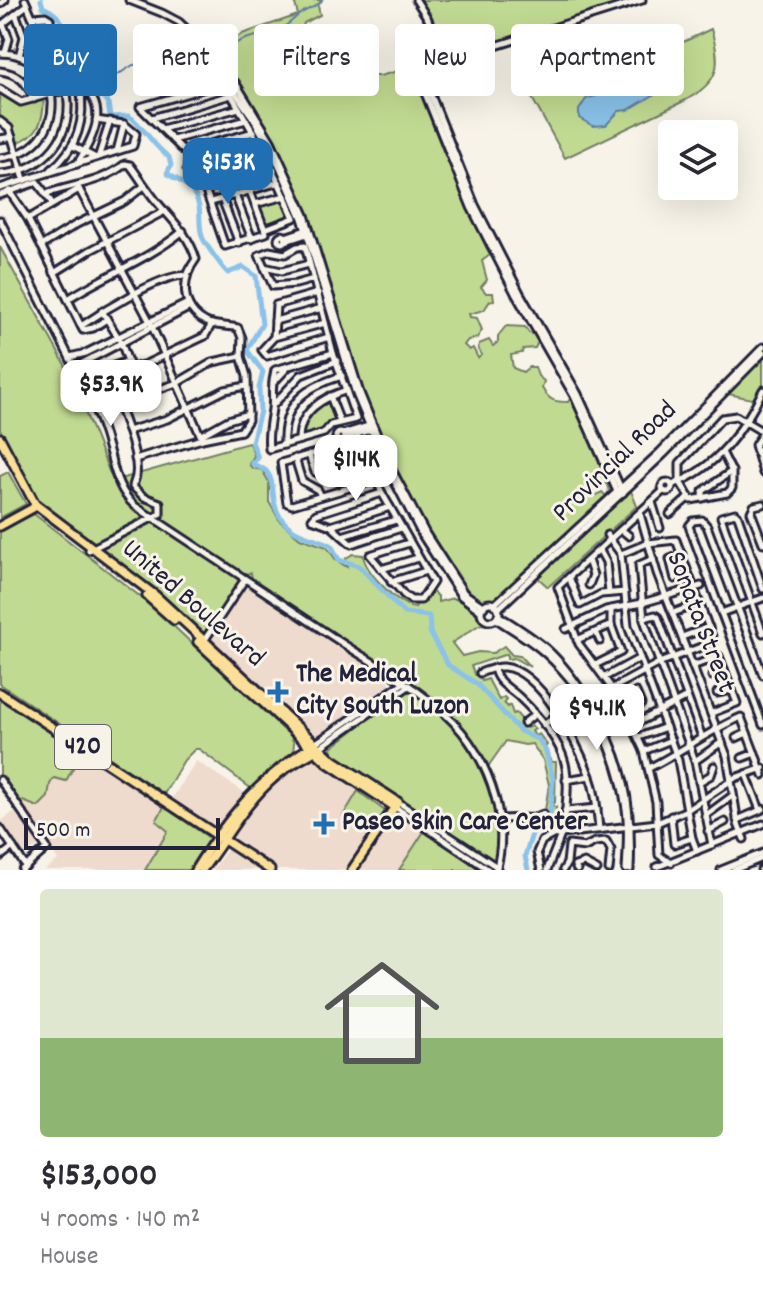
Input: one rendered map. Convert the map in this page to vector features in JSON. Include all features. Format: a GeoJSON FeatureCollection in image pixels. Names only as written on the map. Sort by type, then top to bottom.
{"type":"FeatureCollection","features":[{"type":"Feature","properties":{"kind":"main road","name":"United Boulevard"},"geometry":{"type":"LineString","coordinates":[[0,438],[33,506]]}},
{"type":"Feature","properties":{"kind":"main road","name":"United Boulevard"},"geometry":{"type":"LineString","coordinates":[[0,448],[33,506],[156,596],[294,733],[396,805]]}},
{"type":"Feature","properties":{"kind":"main road"},"geometry":{"type":"LineString","coordinates":[[0,524],[33,506]]}},
{"type":"Feature","properties":{"kind":"main road","name":"United Boulevard"},"geometry":{"type":"LineString","coordinates":[[202,643],[315,748]]}},
{"type":"Feature","properties":{"kind":"main road","name":"420"},"geometry":{"type":"LineString","coordinates":[[0,693],[270,870]]}},
{"type":"Feature","properties":{"kind":"main road"},"geometry":{"type":"LineString","coordinates":[[291,759],[296,748],[294,733]]}},
{"type":"Feature","properties":{"kind":"main road"},"geometry":{"type":"LineString","coordinates":[[195,870],[268,780],[291,759],[315,748]]}},
{"type":"Feature","properties":{"kind":"main road"},"geometry":{"type":"LineString","coordinates":[[268,780],[315,748]]}},
{"type":"Feature","properties":{"kind":"main road"},"geometry":{"type":"LineString","coordinates":[[352,870],[396,805]]}},
{"type":"Feature","properties":{"kind":"main road"},"geometry":{"type":"LineString","coordinates":[[202,870],[220,837]]}},
{"type":"Feature","properties":{"kind":"street"},"geometry":{"type":"LineString","coordinates":[[0,4],[5,0]]}},
{"type":"Feature","properties":{"kind":"street"},"geometry":{"type":"LineString","coordinates":[[129,0],[181,24]]}},
{"type":"Feature","properties":{"kind":"street"},"geometry":{"type":"LineString","coordinates":[[135,0],[173,16],[183,24]]}},
{"type":"Feature","properties":{"kind":"street"},"geometry":{"type":"LineString","coordinates":[[416,0],[430,24]]}},
{"type":"Feature","properties":{"kind":"street"},"geometry":{"type":"LineString","coordinates":[[495,46],[642,0]]}},
{"type":"Feature","properties":{"kind":"street"},"geometry":{"type":"LineString","coordinates":[[9,39],[2,25],[26,3],[35,24]]}},
{"type":"Feature","properties":{"kind":"street"},"geometry":{"type":"LineString","coordinates":[[16,15],[24,37],[19,56]]}},
{"type":"Feature","properties":{"kind":"street"},"geometry":{"type":"LineString","coordinates":[[34,17],[45,16],[51,24]]}},
{"type":"Feature","properties":{"kind":"street"},"geometry":{"type":"LineString","coordinates":[[0,39],[9,39]]}},
{"type":"Feature","properties":{"kind":"street"},"geometry":{"type":"LineString","coordinates":[[9,39],[2,53],[24,59]]}},
{"type":"Feature","properties":{"kind":"street"},"geometry":{"type":"LineString","coordinates":[[0,71],[19,77],[34,99]]}},
{"type":"Feature","properties":{"kind":"street"},"geometry":{"type":"LineString","coordinates":[[0,89],[17,101],[44,96]]}},
{"type":"Feature","properties":{"kind":"street"},"geometry":{"type":"LineString","coordinates":[[238,90],[258,117],[284,165],[309,231],[372,427],[389,464],[426,534],[464,593],[482,609],[486,620],[497,612]]}},
{"type":"Feature","properties":{"kind":"street"},"geometry":{"type":"LineString","coordinates":[[0,158],[17,155],[38,142],[46,131],[53,111],[51,96]]}},
{"type":"Feature","properties":{"kind":"street"},"geometry":{"type":"LineString","coordinates":[[0,174],[21,170],[44,158],[60,139],[68,120],[66,96]]}},
{"type":"Feature","properties":{"kind":"street"},"geometry":{"type":"LineString","coordinates":[[51,171],[73,146],[82,119],[81,96]]}},
{"type":"Feature","properties":{"kind":"street"},"geometry":{"type":"LineString","coordinates":[[77,164],[92,137],[96,120],[95,100],[91,96]]}},
{"type":"Feature","properties":{"kind":"street"},"geometry":{"type":"LineString","coordinates":[[178,96],[140,107],[184,151],[254,132]]}},
{"type":"Feature","properties":{"kind":"street"},"geometry":{"type":"LineString","coordinates":[[151,118],[228,96]]}},
{"type":"Feature","properties":{"kind":"street"},"geometry":{"type":"LineString","coordinates":[[232,96],[274,170],[294,218],[265,229]]}},
{"type":"Feature","properties":{"kind":"street"},"geometry":{"type":"LineString","coordinates":[[428,96],[500,255],[590,422],[620,492]]}},
{"type":"Feature","properties":{"kind":"street"},"geometry":{"type":"LineString","coordinates":[[161,129],[239,108]]}},
{"type":"Feature","properties":{"kind":"street"},"geometry":{"type":"LineString","coordinates":[[0,188],[132,148],[135,132],[124,124],[96,120]]}},
{"type":"Feature","properties":{"kind":"street"},"geometry":{"type":"LineString","coordinates":[[173,140],[246,120]]}},
{"type":"Feature","properties":{"kind":"street"},"geometry":{"type":"LineString","coordinates":[[0,121],[6,124],[12,137],[24,179]]}},
{"type":"Feature","properties":{"kind":"street"},"geometry":{"type":"LineString","coordinates":[[97,157],[110,121]]}},
{"type":"Feature","properties":{"kind":"street"},"geometry":{"type":"LineString","coordinates":[[117,151],[124,124]]}},
{"type":"Feature","properties":{"kind":"street"},"geometry":{"type":"LineString","coordinates":[[0,139],[12,137]]}},
{"type":"Feature","properties":{"kind":"street"},"geometry":{"type":"LineString","coordinates":[[260,144],[187,166],[187,170],[201,177],[267,157]]}},
{"type":"Feature","properties":{"kind":"street"},"geometry":{"type":"LineString","coordinates":[[73,146],[97,157]]}},
{"type":"Feature","properties":{"kind":"street"},"geometry":{"type":"LineString","coordinates":[[28,219],[127,163],[183,231],[196,257],[186,276],[189,305],[197,316],[212,324],[238,328],[247,376],[248,414],[245,427],[241,431],[135,459]]}},
{"type":"Feature","properties":{"kind":"street"},"geometry":{"type":"LineString","coordinates":[[206,189],[274,170]]}},
{"type":"Feature","properties":{"kind":"street"},"geometry":{"type":"LineString","coordinates":[[201,177],[225,246],[264,235],[265,229],[250,191]]}},
{"type":"Feature","properties":{"kind":"street"},"geometry":{"type":"LineString","coordinates":[[0,195],[37,182],[52,203]]}},
{"type":"Feature","properties":{"kind":"street"},"geometry":{"type":"LineString","coordinates":[[211,202],[279,182]]}},
{"type":"Feature","properties":{"kind":"street"},"geometry":{"type":"LineString","coordinates":[[46,194],[72,185],[81,187]]}},
{"type":"Feature","properties":{"kind":"street"},"geometry":{"type":"LineString","coordinates":[[41,246],[125,201],[144,186]]}},
{"type":"Feature","properties":{"kind":"street"},"geometry":{"type":"LineString","coordinates":[[81,187],[151,324],[202,439]]}},
{"type":"Feature","properties":{"kind":"street"},"geometry":{"type":"LineString","coordinates":[[9,191],[28,219],[81,326],[85,331],[107,319]]}},
{"type":"Feature","properties":{"kind":"street"},"geometry":{"type":"LineString","coordinates":[[235,195],[252,239]]}},
{"type":"Feature","properties":{"kind":"street"},"geometry":{"type":"LineString","coordinates":[[255,204],[285,196]]}},
{"type":"Feature","properties":{"kind":"street"},"geometry":{"type":"LineString","coordinates":[[222,199],[239,243]]}},
{"type":"Feature","properties":{"kind":"street"},"geometry":{"type":"LineString","coordinates":[[54,273],[165,211]]}},
{"type":"Feature","properties":{"kind":"street"},"geometry":{"type":"LineString","coordinates":[[0,220],[101,424],[125,496],[152,518],[437,707],[464,734],[491,785],[499,819],[500,850],[496,868]]}},
{"type":"Feature","properties":{"kind":"street"},"geometry":{"type":"LineString","coordinates":[[276,225],[284,239],[286,254]]}},
{"type":"Feature","properties":{"kind":"street"},"geometry":{"type":"LineString","coordinates":[[68,299],[150,254],[183,231]]}},
{"type":"Feature","properties":{"kind":"street"},"geometry":{"type":"LineString","coordinates":[[284,239],[309,231]]}},
{"type":"Feature","properties":{"kind":"street"},"geometry":{"type":"LineString","coordinates":[[314,279],[273,286],[259,255],[269,251],[286,254],[305,246],[322,308],[333,353],[356,419],[340,422],[324,433],[269,449],[267,437],[273,406],[270,387],[289,366],[333,353]]}},
{"type":"Feature","properties":{"kind":"street"},"geometry":{"type":"LineString","coordinates":[[264,267],[282,271],[309,264]]}},
{"type":"Feature","properties":{"kind":"street"},"geometry":{"type":"LineString","coordinates":[[81,326],[134,294],[178,274],[186,276]]}},
{"type":"Feature","properties":{"kind":"street"},"geometry":{"type":"LineString","coordinates":[[274,337],[278,304],[318,293]]}},
{"type":"Feature","properties":{"kind":"street"},"geometry":{"type":"LineString","coordinates":[[75,367],[189,305]]}},
{"type":"Feature","properties":{"kind":"street"},"geometry":{"type":"LineString","coordinates":[[275,321],[322,308]]}},
{"type":"Feature","properties":{"kind":"street"},"geometry":{"type":"LineString","coordinates":[[102,311],[120,340],[131,370]]}},
{"type":"Feature","properties":{"kind":"street"},"geometry":{"type":"LineString","coordinates":[[325,323],[274,337],[262,347],[267,356],[329,337]]}},
{"type":"Feature","properties":{"kind":"street"},"geometry":{"type":"LineString","coordinates":[[106,376],[131,370],[205,336],[212,324]]}},
{"type":"Feature","properties":{"kind":"street"},"geometry":{"type":"LineString","coordinates":[[70,357],[120,340]]}},
{"type":"Feature","properties":{"kind":"street","name":"Provincial Road"},"geometry":{"type":"LineString","coordinates":[[497,612],[677,437],[763,347]]}},
{"type":"Feature","properties":{"kind":"street","name":"Provincial Road"},"geometry":{"type":"LineString","coordinates":[[728,383],[763,353]]}},
{"type":"Feature","properties":{"kind":"street"},"geometry":{"type":"LineString","coordinates":[[118,403],[177,383],[213,362],[241,356]]}},
{"type":"Feature","properties":{"kind":"street"},"geometry":{"type":"LineString","coordinates":[[91,549],[160,514],[160,503],[144,497],[133,487],[137,474],[135,459],[128,431],[105,372],[128,361]]}},
{"type":"Feature","properties":{"kind":"street"},"geometry":{"type":"LineString","coordinates":[[273,406],[301,375],[337,361]]}},
{"type":"Feature","properties":{"kind":"street"},"geometry":{"type":"LineString","coordinates":[[284,445],[283,429],[287,414],[311,388],[342,376]]}},
{"type":"Feature","properties":{"kind":"street"},"geometry":{"type":"LineString","coordinates":[[128,431],[190,409],[225,390],[246,386]]}},
{"type":"Feature","properties":{"kind":"street"},"geometry":{"type":"LineString","coordinates":[[299,440],[301,421],[323,398],[347,390]]}},
{"type":"Feature","properties":{"kind":"street"},"geometry":{"type":"LineString","coordinates":[[671,863],[659,855],[649,768],[639,737],[613,688],[569,628],[558,587],[600,551],[609,537],[622,530],[663,491],[670,492],[672,485],[722,452],[747,422],[763,390]]}},
{"type":"Feature","properties":{"kind":"street"},"geometry":{"type":"LineString","coordinates":[[330,396],[340,422]]}},
{"type":"Feature","properties":{"kind":"street"},"geometry":{"type":"LineString","coordinates":[[202,439],[203,434],[228,420],[248,414]]}},
{"type":"Feature","properties":{"kind":"street"},"geometry":{"type":"LineString","coordinates":[[722,452],[732,471],[730,492],[694,500],[688,498],[680,482],[680,463],[722,418],[736,416],[763,433],[755,445],[763,473]]}},
{"type":"Feature","properties":{"kind":"street"},"geometry":{"type":"LineString","coordinates":[[328,428],[341,436],[372,427]]}},
{"type":"Feature","properties":{"kind":"street"},"geometry":{"type":"LineString","coordinates":[[356,433],[382,493],[433,582],[421,600],[407,598],[370,555],[409,543]]}},
{"type":"Feature","properties":{"kind":"street"},"geometry":{"type":"LineString","coordinates":[[336,449],[341,436]]}},
{"type":"Feature","properties":{"kind":"street"},"geometry":{"type":"LineString","coordinates":[[359,443],[281,463],[287,503],[292,505],[376,480]]}},
{"type":"Feature","properties":{"kind":"street"},"geometry":{"type":"LineString","coordinates":[[309,455],[315,472],[337,481],[355,475],[344,449]]}},
{"type":"Feature","properties":{"kind":"street"},"geometry":{"type":"LineString","coordinates":[[322,451],[326,461],[349,461]]}},
{"type":"Feature","properties":{"kind":"street"},"geometry":{"type":"LineString","coordinates":[[295,458],[302,481],[318,490],[321,496]]}},
{"type":"Feature","properties":{"kind":"street"},"geometry":{"type":"LineString","coordinates":[[703,498],[703,491],[732,471]]}},
{"type":"Feature","properties":{"kind":"street"},"geometry":{"type":"LineString","coordinates":[[382,493],[316,517],[351,544],[401,528]]}},
{"type":"Feature","properties":{"kind":"street"},"geometry":{"type":"LineString","coordinates":[[670,514],[688,498]]}},
{"type":"Feature","properties":{"kind":"street"},"geometry":{"type":"LineString","coordinates":[[652,502],[660,528]]}},
{"type":"Feature","properties":{"kind":"street"},"geometry":{"type":"LineString","coordinates":[[760,504],[751,512],[763,543]]}},
{"type":"Feature","properties":{"kind":"street"},"geometry":{"type":"LineString","coordinates":[[331,526],[390,507]]}},
{"type":"Feature","properties":{"kind":"street","name":"Sonata Street"},"geometry":{"type":"LineString","coordinates":[[640,514],[653,559],[728,759],[732,796],[742,836]]}},
{"type":"Feature","properties":{"kind":"street"},"geometry":{"type":"LineString","coordinates":[[763,589],[738,516],[731,514],[721,517],[763,633]]}},
{"type":"Feature","properties":{"kind":"street"},"geometry":{"type":"LineString","coordinates":[[342,536],[396,520]]}},
{"type":"Feature","properties":{"kind":"street"},"geometry":{"type":"LineString","coordinates":[[763,675],[705,522],[693,521],[689,526],[763,725]]}},
{"type":"Feature","properties":{"kind":"street"},"geometry":{"type":"LineString","coordinates":[[622,530],[629,536]]}},
{"type":"Feature","properties":{"kind":"street"},"geometry":{"type":"LineString","coordinates":[[609,537],[621,554],[629,630],[676,754],[697,851]]}},
{"type":"Feature","properties":{"kind":"street"},"geometry":{"type":"LineString","coordinates":[[613,688],[659,663],[714,642],[700,603],[698,587],[676,540],[648,543],[621,554]]}},
{"type":"Feature","properties":{"kind":"street"},"geometry":{"type":"LineString","coordinates":[[600,551],[606,562],[609,593]]}},
{"type":"Feature","properties":{"kind":"street"},"geometry":{"type":"LineString","coordinates":[[675,579],[670,559],[682,554]]}},
{"type":"Feature","properties":{"kind":"street"},"geometry":{"type":"LineString","coordinates":[[381,569],[418,558]]}},
{"type":"Feature","properties":{"kind":"street"},"geometry":{"type":"LineString","coordinates":[[653,559],[639,565],[644,618],[695,761],[712,845]]}},
{"type":"Feature","properties":{"kind":"street"},"geometry":{"type":"LineString","coordinates":[[588,560],[593,575],[589,585]]}},
{"type":"Feature","properties":{"kind":"street"},"geometry":{"type":"LineString","coordinates":[[391,582],[426,571]]}},
{"type":"Feature","properties":{"kind":"street"},"geometry":{"type":"LineString","coordinates":[[569,577],[580,605],[609,593],[625,592]]}},
{"type":"Feature","properties":{"kind":"street"},"geometry":{"type":"LineString","coordinates":[[202,643],[244,580]]}},
{"type":"Feature","properties":{"kind":"street"},"geometry":{"type":"LineString","coordinates":[[569,628],[611,609],[698,587]]}},
{"type":"Feature","properties":{"kind":"street"},"geometry":{"type":"LineString","coordinates":[[721,613],[763,598]]}},
{"type":"Feature","properties":{"kind":"street"},"geometry":{"type":"LineString","coordinates":[[673,613],[700,603]]}},
{"type":"Feature","properties":{"kind":"street"},"geometry":{"type":"LineString","coordinates":[[482,609],[497,612],[546,653],[595,718],[609,744],[619,774],[628,824],[628,870]]}},
{"type":"Feature","properties":{"kind":"street"},"geometry":{"type":"LineString","coordinates":[[595,665],[621,652],[611,625],[611,609]]}},
{"type":"Feature","properties":{"kind":"street"},"geometry":{"type":"LineString","coordinates":[[644,618],[657,615],[702,737]]}},
{"type":"Feature","properties":{"kind":"street"},"geometry":{"type":"LineString","coordinates":[[577,640],[611,625]]}},
{"type":"Feature","properties":{"kind":"street"},"geometry":{"type":"LineString","coordinates":[[682,637],[709,627]]}},
{"type":"Feature","properties":{"kind":"street"},"geometry":{"type":"LineString","coordinates":[[596,632],[600,641]]}},
{"type":"Feature","properties":{"kind":"street"},"geometry":{"type":"LineString","coordinates":[[693,666],[719,656],[737,703],[712,713]]}},
{"type":"Feature","properties":{"kind":"street"},"geometry":{"type":"LineString","coordinates":[[605,677],[640,658]]}},
{"type":"Feature","properties":{"kind":"street"},"geometry":{"type":"LineString","coordinates":[[480,673],[503,666],[524,675],[558,714],[576,743],[590,776],[599,829]]}},
{"type":"Feature","properties":{"kind":"street"},"geometry":{"type":"LineString","coordinates":[[494,668],[497,679],[520,698],[544,725],[557,743],[565,763],[562,833],[544,870]]}},
{"type":"Feature","properties":{"kind":"street"},"geometry":{"type":"LineString","coordinates":[[712,676],[724,669]]}},
{"type":"Feature","properties":{"kind":"street"},"geometry":{"type":"LineString","coordinates":[[315,748],[406,686]]}},
{"type":"Feature","properties":{"kind":"street"},"geometry":{"type":"LineString","coordinates":[[717,693],[732,690]]}},
{"type":"Feature","properties":{"kind":"street"},"geometry":{"type":"LineString","coordinates":[[626,710],[641,704],[636,692]]}},
{"type":"Feature","properties":{"kind":"street"},"geometry":{"type":"LineString","coordinates":[[753,697],[763,694]]}},
{"type":"Feature","properties":{"kind":"street"},"geometry":{"type":"LineString","coordinates":[[633,725],[687,697]]}},
{"type":"Feature","properties":{"kind":"street"},"geometry":{"type":"LineString","coordinates":[[544,725],[558,714]]}},
{"type":"Feature","properties":{"kind":"street"},"geometry":{"type":"LineString","coordinates":[[524,723],[534,715]]}},
{"type":"Feature","properties":{"kind":"street"},"geometry":{"type":"LineString","coordinates":[[544,870],[536,858],[538,846],[547,837],[628,824],[657,823],[687,810],[730,781],[762,771],[741,717],[649,768]]}},
{"type":"Feature","properties":{"kind":"street"},"geometry":{"type":"LineString","coordinates":[[315,748],[335,730],[355,720]]}},
{"type":"Feature","properties":{"kind":"street"},"geometry":{"type":"LineString","coordinates":[[639,737],[666,727]]}},
{"type":"Feature","properties":{"kind":"street"},"geometry":{"type":"LineString","coordinates":[[736,738],[747,733]]}},
{"type":"Feature","properties":{"kind":"street"},"geometry":{"type":"LineString","coordinates":[[644,751],[671,740]]}},
{"type":"Feature","properties":{"kind":"street"},"geometry":{"type":"LineString","coordinates":[[695,761],[722,742]]}},
{"type":"Feature","properties":{"kind":"street"},"geometry":{"type":"LineString","coordinates":[[742,758],[755,753]]}},
{"type":"Feature","properties":{"kind":"street"},"geometry":{"type":"LineString","coordinates":[[699,782],[711,775],[714,766]]}},
{"type":"Feature","properties":{"kind":"street"},"geometry":{"type":"LineString","coordinates":[[737,820],[761,809],[746,774]]}},
{"type":"Feature","properties":{"kind":"street"},"geometry":{"type":"LineString","coordinates":[[566,780],[590,776]]}},
{"type":"Feature","properties":{"kind":"street"},"geometry":{"type":"LineString","coordinates":[[0,780],[47,848],[24,868],[0,829]]}},
{"type":"Feature","properties":{"kind":"street"},"geometry":{"type":"LineString","coordinates":[[705,816],[732,796]]}},
{"type":"Feature","properties":{"kind":"street","name":"United Boulevard"},"geometry":{"type":"LineString","coordinates":[[396,805],[496,868]]}},
{"type":"Feature","properties":{"kind":"street"},"geometry":{"type":"LineString","coordinates":[[565,811],[597,808]]}},
{"type":"Feature","properties":{"kind":"street"},"geometry":{"type":"LineString","coordinates":[[499,819],[533,818],[543,814]]}},
{"type":"Feature","properties":{"kind":"street"},"geometry":{"type":"LineString","coordinates":[[671,816],[674,844],[692,838]]}},
{"type":"Feature","properties":{"kind":"street"},"geometry":{"type":"LineString","coordinates":[[708,831],[725,822]]}},
{"type":"Feature","properties":{"kind":"street"},"geometry":{"type":"LineString","coordinates":[[657,867],[742,836],[763,824]]}},
{"type":"Feature","properties":{"kind":"street","name":"United Boulevard"},"geometry":{"type":"LineString","coordinates":[[442,835],[489,870]]}},
{"type":"Feature","properties":{"kind":"street"},"geometry":{"type":"LineString","coordinates":[[563,870],[568,848],[576,844],[585,847],[595,842],[607,842],[611,858],[609,870]]}},
{"type":"Feature","properties":{"kind":"street"},"geometry":{"type":"LineString","coordinates":[[0,857],[13,847]]}},
{"type":"Feature","properties":{"kind":"street"},"geometry":{"type":"LineString","coordinates":[[721,870],[763,856]]}},
{"type":"Feature","properties":{"kind":"street"},"geometry":{"type":"LineString","coordinates":[[734,870],[763,856]]}},
{"type":"Feature","properties":{"kind":"street"},"geometry":{"type":"LineString","coordinates":[[567,863],[576,868],[588,864],[597,870]]}},
{"type":"Feature","properties":{"kind":"shaded area"},"geometry":{"type":"Polygon","coordinates":[[[247,585],[389,680],[390,688],[315,742],[209,638],[242,586],[247,585]]]}},
{"type":"Feature","properties":{"kind":"shaded area"},"geometry":{"type":"Polygon","coordinates":[[[0,700],[209,837],[211,839],[191,870],[45,870],[58,860],[0,777],[0,700]]]}},
{"type":"Feature","properties":{"kind":"shaded area"},"geometry":{"type":"Polygon","coordinates":[[[309,758],[317,758],[425,830],[399,870],[274,870],[230,841],[229,833],[264,790],[309,758]]]}},
{"type":"Feature","properties":{"kind":"shaded area"},"geometry":{"type":"Polygon","coordinates":[[[196,761],[247,794],[217,828],[213,829],[171,800],[196,761]]]}},
{"type":"Feature","properties":{"kind":"shaded area"},"geometry":{"type":"Polygon","coordinates":[[[19,808],[42,843],[23,857],[0,822],[19,808]]]}},
{"type":"Feature","properties":{"kind":"shaded area"},"geometry":{"type":"Polygon","coordinates":[[[227,850],[240,857],[259,870],[212,870],[227,850]]]}},
{"type":"Feature","properties":{"kind":"green space"},"geometry":{"type":"Polygon","coordinates":[[[294,0],[322,0],[318,6],[320,15],[304,24],[271,24],[298,15],[294,0]]]}},
{"type":"Feature","properties":{"kind":"green space"},"geometry":{"type":"Polygon","coordinates":[[[419,0],[635,0],[558,24],[511,24],[511,39],[495,44],[495,24],[428,24],[419,0]]]}},
{"type":"Feature","properties":{"kind":"green space"},"geometry":{"type":"Polygon","coordinates":[[[711,29],[717,63],[705,87],[684,101],[565,158],[531,96],[684,96],[684,42],[711,29]]]}},
{"type":"Feature","properties":{"kind":"green space"},"geometry":{"type":"Polygon","coordinates":[[[254,30],[254,96],[379,96],[379,76],[395,72],[395,96],[422,96],[490,255],[482,261],[487,280],[481,287],[486,293],[493,293],[494,300],[484,310],[469,314],[477,318],[482,330],[477,338],[468,340],[464,345],[469,350],[473,348],[478,358],[482,355],[479,344],[489,340],[493,346],[506,326],[525,327],[529,333],[535,334],[539,340],[535,348],[511,355],[513,368],[523,372],[535,367],[544,381],[542,388],[553,400],[568,402],[571,397],[610,480],[607,484],[597,481],[598,487],[592,490],[594,496],[602,492],[606,496],[610,483],[614,490],[606,500],[602,499],[495,602],[489,599],[482,603],[469,596],[439,551],[389,459],[361,392],[306,213],[268,127],[238,84],[238,37],[254,30]]]}},
{"type":"Feature","properties":{"kind":"green space"},"geometry":{"type":"Polygon","coordinates":[[[0,91],[19,104],[44,99],[35,132],[16,143],[8,123],[0,118],[0,91]]]}},
{"type":"Feature","properties":{"kind":"green space"},"geometry":{"type":"Polygon","coordinates":[[[284,198],[292,217],[266,227],[257,204],[284,198]]]}},
{"type":"Feature","properties":{"kind":"green space"},"geometry":{"type":"Polygon","coordinates":[[[0,247],[68,370],[113,481],[248,443],[254,456],[249,464],[262,470],[269,482],[269,502],[280,521],[300,538],[327,547],[336,560],[347,567],[346,558],[353,554],[363,555],[368,568],[380,583],[401,601],[407,605],[409,603],[410,607],[415,608],[417,602],[423,601],[432,592],[438,596],[438,602],[453,598],[477,609],[480,620],[487,624],[479,625],[452,643],[462,656],[478,652],[493,653],[504,646],[530,667],[514,658],[507,659],[507,654],[471,666],[482,681],[488,679],[499,700],[506,699],[504,703],[508,707],[510,705],[513,714],[516,713],[523,721],[522,725],[527,728],[532,726],[535,736],[539,734],[547,745],[545,747],[552,762],[556,762],[555,823],[550,826],[543,823],[549,785],[543,760],[532,744],[506,741],[487,768],[466,733],[439,705],[252,579],[251,573],[244,574],[204,636],[165,599],[38,500],[0,429],[0,247]]]}},
{"type":"Feature","properties":{"kind":"green space"},"geometry":{"type":"Polygon","coordinates":[[[763,357],[763,387],[757,400],[728,394],[763,357]]]}},
{"type":"Feature","properties":{"kind":"green space"},"geometry":{"type":"Polygon","coordinates":[[[328,398],[335,421],[323,432],[300,438],[304,421],[328,398]]]}},
{"type":"Feature","properties":{"kind":"green space"},"geometry":{"type":"Polygon","coordinates":[[[8,472],[26,504],[0,518],[0,476],[8,472]]]}},
{"type":"Feature","properties":{"kind":"green space"},"geometry":{"type":"Polygon","coordinates":[[[631,491],[637,506],[548,587],[536,576],[631,491]]]}},
{"type":"Feature","properties":{"kind":"green space"},"geometry":{"type":"Polygon","coordinates":[[[34,514],[151,605],[290,735],[294,743],[293,752],[253,790],[195,749],[184,760],[164,794],[0,684],[0,530],[34,514]]]}},
{"type":"Feature","properties":{"kind":"green space"},"geometry":{"type":"Polygon","coordinates":[[[405,690],[426,702],[457,731],[480,765],[494,804],[498,844],[495,862],[334,757],[331,748],[405,690]]]}},
{"type":"Feature","properties":{"kind":"green space"},"geometry":{"type":"Polygon","coordinates":[[[0,700],[81,753],[66,781],[54,778],[48,797],[38,807],[15,798],[0,777],[0,700]]]}},
{"type":"Feature","properties":{"kind":"green space"},"geometry":{"type":"Polygon","coordinates":[[[358,791],[385,811],[372,834],[343,816],[358,791]]]}},
{"type":"Feature","properties":{"kind":"green space"},"geometry":{"type":"Polygon","coordinates":[[[164,807],[211,839],[191,870],[145,870],[168,831],[156,821],[164,807]]]}},
{"type":"Feature","properties":{"kind":"green space"},"geometry":{"type":"Polygon","coordinates":[[[425,830],[480,870],[399,870],[425,830]]]}},
{"type":"Feature","properties":{"kind":"water"},"geometry":{"type":"Polygon","coordinates":[[[596,96],[652,96],[628,110],[619,111],[606,125],[593,126],[579,118],[579,110],[586,99],[596,96]]]}},
{"type":"Feature","properties":{"kind":"waterway"},"geometry":{"type":"LineString","coordinates":[[41,0],[43,7],[60,19],[64,26],[69,70],[83,71],[94,82],[108,103],[110,117],[129,116],[169,157],[171,165],[167,173],[193,192],[198,204],[202,236],[225,270],[228,273],[243,267],[256,276],[262,324],[247,350],[263,372],[259,388],[260,411],[252,442],[258,458],[252,463],[265,470],[270,478],[280,517],[296,532],[331,545],[339,560],[359,566],[404,613],[429,616],[430,633],[448,665],[477,684],[520,731],[539,740],[546,752],[553,779],[550,814],[532,834],[525,856],[528,870]]}},
{"type":"Feature","properties":{"kind":"waterway"},"geometry":{"type":"LineString","coordinates":[[238,43],[282,28],[322,0]]}},
{"type":"Feature","properties":{"kind":"waterway"},"geometry":{"type":"LineString","coordinates":[[117,74],[133,65]]}},
{"type":"Feature","properties":{"kind":"place","name":"The Medical City South Luzon"},"geometry":{"type":"Point","coordinates":[278,692]}},
{"type":"Feature","properties":{"kind":"place","name":"Paseo Skin Care Center"},"geometry":{"type":"Point","coordinates":[324,824]}}]}
